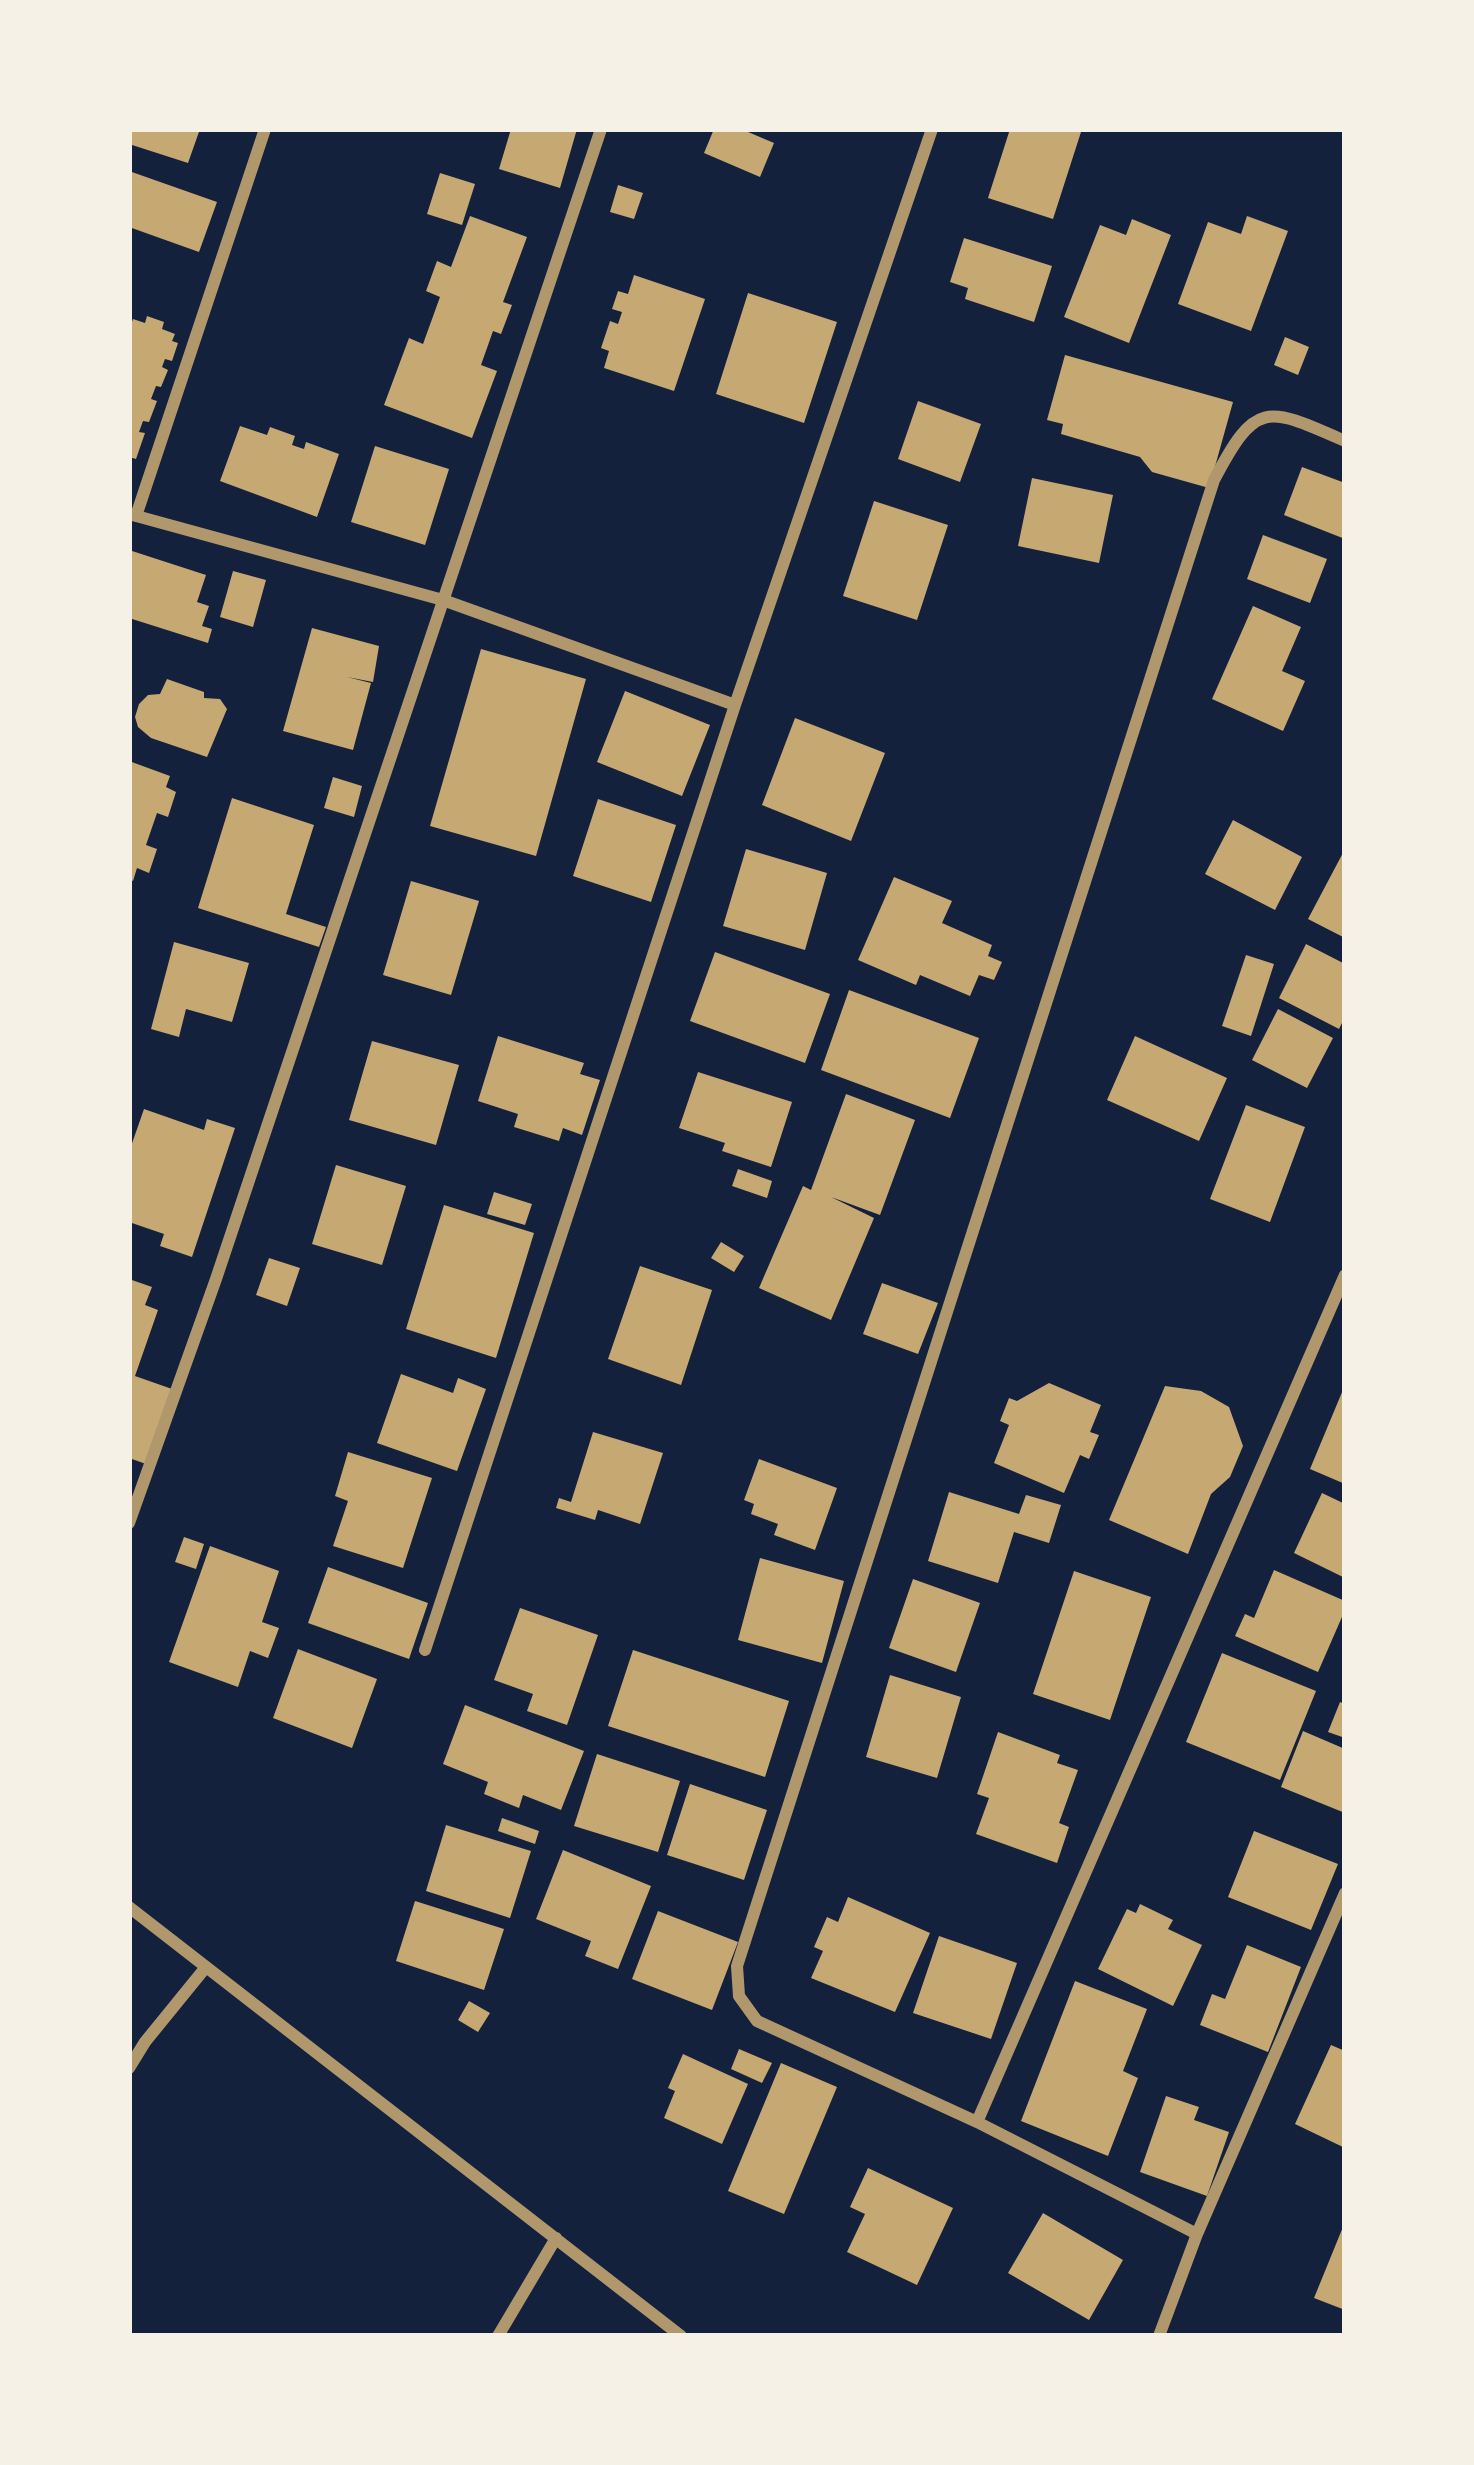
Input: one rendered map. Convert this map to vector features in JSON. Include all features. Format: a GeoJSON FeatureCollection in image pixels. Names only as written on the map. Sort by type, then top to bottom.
{"type":"FeatureCollection","features":[{"type":"Feature","properties":{"kind":"street"},"geometry":{"type":"LineString","coordinates":[[265,129],[132,515],[442,600],[735,705]]}},
{"type":"Feature","properties":{"kind":"street"},"geometry":{"type":"LineString","coordinates":[[129,1523],[216,1279],[601,129]]}},
{"type":"Feature","properties":{"kind":"street"},"geometry":{"type":"LineString","coordinates":[[425,1650],[735,705],[932,129]]}},
{"type":"Feature","properties":{"kind":"street"},"geometry":{"type":"LineString","coordinates":[[1197,2234],[977,2122],[757,2020],[740,1996],[737,1966],[1214,480],[1235,440],[1248,424],[1265,415],[1294,418],[1345,441]]}},
{"type":"Feature","properties":{"kind":"street"},"geometry":{"type":"LineString","coordinates":[[977,2122],[1345,1275]]}},
{"type":"Feature","properties":{"kind":"street"},"geometry":{"type":"LineString","coordinates":[[1159,2336],[1197,2234],[1345,1893]]}},
{"type":"Feature","properties":{"kind":"street"},"geometry":{"type":"LineString","coordinates":[[129,1907],[681,2336]]}},
{"type":"Feature","properties":{"kind":"street"},"geometry":{"type":"LineString","coordinates":[[129,2068],[206,1967]]}},
{"type":"Feature","properties":{"kind":"street"},"geometry":{"type":"LineString","coordinates":[[498,2336],[556,2238]]}},
{"type":"Feature","properties":{"kind":"building"},"geometry":{"type":"Polygon","coordinates":[[[129,129],[200,129],[188,163],[129,144],[129,129]]]}},
{"type":"Feature","properties":{"kind":"building"},"geometry":{"type":"Polygon","coordinates":[[[511,129],[577,129],[560,188],[499,169],[511,129]]]}},
{"type":"Feature","properties":{"kind":"building"},"geometry":{"type":"Polygon","coordinates":[[[714,129],[741,129],[774,143],[760,177],[704,153],[714,129]]]}},
{"type":"Feature","properties":{"kind":"building"},"geometry":{"type":"Polygon","coordinates":[[[1010,129],[1081,132],[1053,219],[988,198],[1010,129]]]}},
{"type":"Feature","properties":{"kind":"building"},"geometry":{"type":"Polygon","coordinates":[[[129,171],[217,202],[199,252],[129,227],[129,171]]]}},
{"type":"Feature","properties":{"kind":"building"},"geometry":{"type":"Polygon","coordinates":[[[440,173],[475,184],[462,225],[427,214],[440,173]]]}},
{"type":"Feature","properties":{"kind":"building"},"geometry":{"type":"Polygon","coordinates":[[[618,185],[643,193],[634,219],[610,212],[618,185]]]}},
{"type":"Feature","properties":{"kind":"building"},"geometry":{"type":"Polygon","coordinates":[[[470,216],[527,237],[503,302],[512,305],[501,334],[493,331],[481,365],[497,371],[472,438],[384,405],[409,338],[423,344],[440,297],[426,291],[437,261],[451,267],[470,216]]]}},
{"type":"Feature","properties":{"kind":"building"},"geometry":{"type":"Polygon","coordinates":[[[1247,216],[1288,231],[1251,331],[1178,304],[1208,222],[1241,234],[1247,216]]]}},
{"type":"Feature","properties":{"kind":"building"},"geometry":{"type":"Polygon","coordinates":[[[1132,219],[1171,235],[1129,343],[1064,317],[1100,225],[1126,235],[1132,219]]]}},
{"type":"Feature","properties":{"kind":"building"},"geometry":{"type":"Polygon","coordinates":[[[964,238],[1052,266],[1034,322],[965,299],[968,288],[950,282],[964,238]]]}},
{"type":"Feature","properties":{"kind":"building"},"geometry":{"type":"Polygon","coordinates":[[[634,275],[705,299],[674,391],[604,368],[609,351],[601,348],[610,321],[618,324],[622,312],[612,309],[618,291],[628,294],[634,275]]]}},
{"type":"Feature","properties":{"kind":"building"},"geometry":{"type":"Polygon","coordinates":[[[748,293],[837,322],[804,423],[716,394],[748,293]]]}},
{"type":"Feature","properties":{"kind":"building"},"geometry":{"type":"Polygon","coordinates":[[[147,316],[164,322],[162,329],[175,334],[172,341],[178,343],[172,361],[165,359],[162,367],[168,370],[151,399],[157,401],[149,422],[143,421],[139,432],[145,433],[136,459],[129,457],[129,330],[133,319],[145,323],[147,316]]]}},
{"type":"Feature","properties":{"kind":"building"},"geometry":{"type":"Polygon","coordinates":[[[1285,337],[1309,347],[1298,375],[1274,365],[1285,337]]]}},
{"type":"Feature","properties":{"kind":"building"},"geometry":{"type":"Polygon","coordinates":[[[1065,355],[1233,402],[1209,488],[1152,472],[1140,457],[1061,434],[1063,424],[1047,420],[1065,355]]]}},
{"type":"Feature","properties":{"kind":"building"},"geometry":{"type":"Polygon","coordinates":[[[918,401],[981,424],[960,482],[898,459],[918,401]]]}},
{"type":"Feature","properties":{"kind":"building"},"geometry":{"type":"Polygon","coordinates":[[[240,426],[267,435],[270,427],[295,436],[292,445],[304,449],[306,442],[339,454],[317,517],[220,481],[240,426]]]}},
{"type":"Feature","properties":{"kind":"building"},"geometry":{"type":"Polygon","coordinates":[[[375,446],[449,469],[425,545],[351,522],[375,446]]]}},
{"type":"Feature","properties":{"kind":"building"},"geometry":{"type":"Polygon","coordinates":[[[1302,467],[1345,483],[1345,539],[1284,515],[1302,467]]]}},
{"type":"Feature","properties":{"kind":"building"},"geometry":{"type":"Polygon","coordinates":[[[1032,478],[1113,495],[1099,563],[1018,546],[1032,478]]]}},
{"type":"Feature","properties":{"kind":"building"},"geometry":{"type":"Polygon","coordinates":[[[874,501],[948,525],[917,620],[843,596],[874,501]]]}},
{"type":"Feature","properties":{"kind":"building"},"geometry":{"type":"Polygon","coordinates":[[[1263,535],[1327,559],[1310,603],[1247,579],[1263,535]]]}},
{"type":"Feature","properties":{"kind":"building"},"geometry":{"type":"Polygon","coordinates":[[[129,550],[206,575],[197,602],[209,606],[202,626],[212,629],[208,643],[129,618],[129,550]]]}},
{"type":"Feature","properties":{"kind":"building"},"geometry":{"type":"Polygon","coordinates":[[[233,571],[266,580],[253,627],[220,617],[233,571]]]}},
{"type":"Feature","properties":{"kind":"building"},"geometry":{"type":"Polygon","coordinates":[[[1253,606],[1301,627],[1282,671],[1305,681],[1283,731],[1212,699],[1253,606]]]}},
{"type":"Feature","properties":{"kind":"building"},"geometry":{"type":"Polygon","coordinates":[[[312,628],[379,646],[373,682],[347,677],[371,683],[353,750],[283,731],[312,628]]]}},
{"type":"Feature","properties":{"kind":"building"},"geometry":{"type":"Polygon","coordinates":[[[481,649],[586,679],[536,856],[430,826],[481,649]]]}},
{"type":"Feature","properties":{"kind":"building"},"geometry":{"type":"Polygon","coordinates":[[[167,679],[204,692],[204,698],[220,699],[227,709],[207,757],[151,738],[138,727],[139,704],[148,695],[160,694],[167,679]]]}},
{"type":"Feature","properties":{"kind":"building"},"geometry":{"type":"Polygon","coordinates":[[[625,691],[710,725],[682,796],[597,762],[625,691]]]}},
{"type":"Feature","properties":{"kind":"building"},"geometry":{"type":"Polygon","coordinates":[[[795,718],[885,753],[851,841],[762,805],[795,718]]]}},
{"type":"Feature","properties":{"kind":"building"},"geometry":{"type":"Polygon","coordinates":[[[129,761],[170,776],[166,787],[176,792],[168,817],[157,813],[146,845],[157,849],[149,873],[137,868],[133,881],[129,879],[129,761]]]}},
{"type":"Feature","properties":{"kind":"building"},"geometry":{"type":"Polygon","coordinates":[[[333,777],[362,786],[354,817],[324,808],[333,777]]]}},
{"type":"Feature","properties":{"kind":"building"},"geometry":{"type":"Polygon","coordinates":[[[232,798],[314,825],[286,914],[326,927],[319,947],[198,908],[232,798]]]}},
{"type":"Feature","properties":{"kind":"building"},"geometry":{"type":"Polygon","coordinates":[[[598,799],[676,825],[651,902],[573,876],[598,799]]]}},
{"type":"Feature","properties":{"kind":"building"},"geometry":{"type":"Polygon","coordinates":[[[1233,820],[1302,857],[1275,910],[1205,874],[1233,820]]]}},
{"type":"Feature","properties":{"kind":"building"},"geometry":{"type":"Polygon","coordinates":[[[746,849],[827,873],[805,950],[723,926],[746,849]]]}},
{"type":"Feature","properties":{"kind":"building"},"geometry":{"type":"Polygon","coordinates":[[[1345,849],[1345,938],[1308,919],[1345,849]]]}},
{"type":"Feature","properties":{"kind":"building"},"geometry":{"type":"Polygon","coordinates":[[[894,877],[952,901],[942,923],[992,945],[988,956],[1002,962],[994,980],[979,975],[970,996],[920,975],[916,985],[858,960],[894,877]]]}},
{"type":"Feature","properties":{"kind":"building"},"geometry":{"type":"Polygon","coordinates":[[[411,881],[479,901],[451,995],[383,975],[411,881]]]}},
{"type":"Feature","properties":{"kind":"building"},"geometry":{"type":"Polygon","coordinates":[[[174,942],[249,963],[232,1022],[186,1009],[179,1037],[151,1029],[174,942]]]}},
{"type":"Feature","properties":{"kind":"building"},"geometry":{"type":"Polygon","coordinates":[[[1306,944],[1345,964],[1345,1017],[1339,1029],[1279,998],[1306,944]]]}},
{"type":"Feature","properties":{"kind":"building"},"geometry":{"type":"Polygon","coordinates":[[[715,952],[830,994],[805,1063],[690,1021],[715,952]]]}},
{"type":"Feature","properties":{"kind":"building"},"geometry":{"type":"Polygon","coordinates":[[[1246,955],[1274,964],[1251,1036],[1222,1026],[1246,955]]]}},
{"type":"Feature","properties":{"kind":"building"},"geometry":{"type":"Polygon","coordinates":[[[849,990],[979,1038],[950,1118],[821,1070],[849,990]]]}},
{"type":"Feature","properties":{"kind":"building"},"geometry":{"type":"Polygon","coordinates":[[[1278,1009],[1333,1038],[1307,1088],[1252,1060],[1278,1009]]]}},
{"type":"Feature","properties":{"kind":"building"},"geometry":{"type":"Polygon","coordinates":[[[498,1036],[584,1063],[580,1074],[600,1080],[582,1135],[563,1128],[559,1141],[514,1127],[518,1114],[478,1101],[498,1036]]]}},
{"type":"Feature","properties":{"kind":"building"},"geometry":{"type":"Polygon","coordinates":[[[1135,1036],[1227,1078],[1199,1141],[1107,1100],[1135,1036]]]}},
{"type":"Feature","properties":{"kind":"building"},"geometry":{"type":"Polygon","coordinates":[[[372,1041],[459,1065],[436,1145],[349,1120],[372,1041]]]}},
{"type":"Feature","properties":{"kind":"building"},"geometry":{"type":"Polygon","coordinates":[[[698,1072],[792,1102],[771,1167],[722,1151],[725,1143],[679,1128],[698,1072]]]}},
{"type":"Feature","properties":{"kind":"building"},"geometry":{"type":"Polygon","coordinates":[[[846,1094],[915,1120],[880,1215],[831,1197],[874,1218],[831,1320],[759,1288],[803,1186],[811,1190],[846,1094]]]}},
{"type":"Feature","properties":{"kind":"building"},"geometry":{"type":"Polygon","coordinates":[[[1246,1105],[1305,1127],[1270,1222],[1210,1199],[1246,1105]]]}},
{"type":"Feature","properties":{"kind":"building"},"geometry":{"type":"Polygon","coordinates":[[[144,1109],[204,1130],[207,1119],[235,1128],[192,1257],[160,1246],[164,1234],[129,1222],[129,1152],[144,1109]]]}},
{"type":"Feature","properties":{"kind":"building"},"geometry":{"type":"Polygon","coordinates":[[[336,1165],[406,1186],[382,1265],[312,1244],[336,1165]]]}},
{"type":"Feature","properties":{"kind":"building"},"geometry":{"type":"Polygon","coordinates":[[[738,1169],[772,1181],[767,1198],[732,1186],[738,1169]]]}},
{"type":"Feature","properties":{"kind":"building"},"geometry":{"type":"Polygon","coordinates":[[[494,1192],[532,1204],[525,1225],[487,1214],[494,1192]]]}},
{"type":"Feature","properties":{"kind":"building"},"geometry":{"type":"Polygon","coordinates":[[[444,1205],[534,1233],[496,1358],[406,1329],[444,1205]]]}},
{"type":"Feature","properties":{"kind":"building"},"geometry":{"type":"Polygon","coordinates":[[[721,1242],[744,1256],[734,1272],[711,1258],[721,1242]]]}},
{"type":"Feature","properties":{"kind":"building"},"geometry":{"type":"Polygon","coordinates":[[[269,1258],[300,1268],[287,1306],[256,1295],[269,1258]]]}},
{"type":"Feature","properties":{"kind":"building"},"geometry":{"type":"Polygon","coordinates":[[[640,1266],[712,1290],[681,1385],[608,1359],[640,1266]]]}},
{"type":"Feature","properties":{"kind":"building"},"geometry":{"type":"Polygon","coordinates":[[[129,1279],[152,1287],[145,1305],[158,1310],[135,1376],[172,1389],[146,1464],[129,1458],[129,1279]]]}},
{"type":"Feature","properties":{"kind":"building"},"geometry":{"type":"Polygon","coordinates":[[[882,1283],[938,1303],[918,1354],[863,1334],[882,1283]]]}},
{"type":"Feature","properties":{"kind":"building"},"geometry":{"type":"Polygon","coordinates":[[[401,1374],[453,1393],[458,1378],[486,1389],[457,1471],[377,1443],[401,1374]]]}},
{"type":"Feature","properties":{"kind":"building"},"geometry":{"type":"Polygon","coordinates":[[[1049,1383],[1101,1405],[1090,1432],[1099,1435],[1089,1459],[1080,1455],[1064,1493],[994,1463],[1009,1425],[1000,1421],[1009,1398],[1017,1401],[1049,1383]]]}},
{"type":"Feature","properties":{"kind":"building"},"geometry":{"type":"Polygon","coordinates":[[[1345,1385],[1345,1484],[1310,1469],[1345,1385]]]}},
{"type":"Feature","properties":{"kind":"building"},"geometry":{"type":"Polygon","coordinates":[[[1165,1386],[1201,1391],[1229,1407],[1243,1446],[1230,1477],[1211,1494],[1188,1554],[1109,1520],[1165,1386]]]}},
{"type":"Feature","properties":{"kind":"building"},"geometry":{"type":"Polygon","coordinates":[[[593,1432],[663,1453],[640,1524],[598,1510],[595,1520],[556,1508],[559,1498],[571,1502],[593,1432]]]}},
{"type":"Feature","properties":{"kind":"building"},"geometry":{"type":"Polygon","coordinates":[[[348,1452],[432,1478],[403,1568],[333,1546],[348,1501],[335,1496],[348,1452]]]}},
{"type":"Feature","properties":{"kind":"building"},"geometry":{"type":"Polygon","coordinates":[[[759,1459],[837,1488],[815,1550],[774,1535],[778,1524],[751,1514],[754,1504],[744,1500],[759,1459]]]}},
{"type":"Feature","properties":{"kind":"building"},"geometry":{"type":"Polygon","coordinates":[[[949,1492],[1019,1514],[1026,1495],[1061,1505],[1049,1543],[1014,1532],[998,1583],[928,1561],[949,1492]]]}},
{"type":"Feature","properties":{"kind":"building"},"geometry":{"type":"Polygon","coordinates":[[[1322,1493],[1345,1504],[1345,1578],[1294,1553],[1322,1493]]]}},
{"type":"Feature","properties":{"kind":"building"},"geometry":{"type":"Polygon","coordinates":[[[184,1537],[204,1544],[196,1569],[175,1562],[184,1537]]]}},
{"type":"Feature","properties":{"kind":"building"},"geometry":{"type":"Polygon","coordinates":[[[210,1546],[279,1571],[262,1622],[279,1628],[268,1658],[250,1651],[238,1687],[169,1662],[210,1546]]]}},
{"type":"Feature","properties":{"kind":"building"},"geometry":{"type":"Polygon","coordinates":[[[760,1558],[844,1581],[822,1663],[738,1640],[760,1558]]]}},
{"type":"Feature","properties":{"kind":"building"},"geometry":{"type":"Polygon","coordinates":[[[328,1567],[428,1603],[409,1659],[308,1623],[328,1567]]]}},
{"type":"Feature","properties":{"kind":"building"},"geometry":{"type":"Polygon","coordinates":[[[1274,1570],[1345,1601],[1318,1672],[1235,1636],[1245,1614],[1254,1618],[1274,1570]]]}},
{"type":"Feature","properties":{"kind":"building"},"geometry":{"type":"Polygon","coordinates":[[[1074,1571],[1151,1597],[1110,1720],[1033,1694],[1074,1571]]]}},
{"type":"Feature","properties":{"kind":"building"},"geometry":{"type":"Polygon","coordinates":[[[913,1579],[980,1603],[956,1672],[889,1648],[913,1579]]]}},
{"type":"Feature","properties":{"kind":"building"},"geometry":{"type":"Polygon","coordinates":[[[520,1608],[598,1635],[567,1725],[527,1711],[533,1694],[494,1680],[520,1608]]]}},
{"type":"Feature","properties":{"kind":"building"},"geometry":{"type":"Polygon","coordinates":[[[298,1649],[377,1679],[352,1748],[273,1718],[298,1649]]]}},
{"type":"Feature","properties":{"kind":"building"},"geometry":{"type":"Polygon","coordinates":[[[633,1650],[789,1701],[765,1777],[608,1726],[633,1650]]]}},
{"type":"Feature","properties":{"kind":"building"},"geometry":{"type":"Polygon","coordinates":[[[1222,1653],[1316,1691],[1280,1780],[1186,1742],[1222,1653]]]}},
{"type":"Feature","properties":{"kind":"building"},"geometry":{"type":"Polygon","coordinates":[[[890,1675],[961,1697],[937,1778],[866,1757],[890,1675]]]}},
{"type":"Feature","properties":{"kind":"building"},"geometry":{"type":"Polygon","coordinates":[[[1340,1702],[1345,1704],[1345,1738],[1328,1732],[1340,1702]]]}},
{"type":"Feature","properties":{"kind":"building"},"geometry":{"type":"Polygon","coordinates":[[[465,1705],[584,1751],[561,1810],[523,1795],[519,1808],[484,1794],[488,1782],[443,1764],[465,1705]]]}},
{"type":"Feature","properties":{"kind":"building"},"geometry":{"type":"Polygon","coordinates":[[[1303,1731],[1345,1749],[1345,1813],[1281,1787],[1303,1731]]]}},
{"type":"Feature","properties":{"kind":"building"},"geometry":{"type":"Polygon","coordinates":[[[998,1732],[1060,1755],[1057,1763],[1078,1770],[1059,1823],[1069,1827],[1057,1863],[976,1834],[989,1798],[977,1794],[998,1732]]]}},
{"type":"Feature","properties":{"kind":"building"},"geometry":{"type":"Polygon","coordinates":[[[597,1754],[680,1781],[658,1852],[574,1826],[597,1754]]]}},
{"type":"Feature","properties":{"kind":"building"},"geometry":{"type":"Polygon","coordinates":[[[690,1784],[767,1810],[744,1880],[667,1855],[690,1784]]]}},
{"type":"Feature","properties":{"kind":"building"},"geometry":{"type":"Polygon","coordinates":[[[502,1818],[539,1831],[535,1844],[498,1831],[502,1818]]]}},
{"type":"Feature","properties":{"kind":"building"},"geometry":{"type":"Polygon","coordinates":[[[446,1825],[531,1851],[510,1918],[426,1891],[446,1825]]]}},
{"type":"Feature","properties":{"kind":"building"},"geometry":{"type":"Polygon","coordinates":[[[1254,1831],[1338,1864],[1311,1930],[1228,1897],[1254,1831]]]}},
{"type":"Feature","properties":{"kind":"building"},"geometry":{"type":"Polygon","coordinates":[[[563,1850],[651,1886],[618,1969],[585,1956],[591,1941],[536,1919],[563,1850]]]}},
{"type":"Feature","properties":{"kind":"building"},"geometry":{"type":"Polygon","coordinates":[[[848,1897],[930,1933],[895,2012],[811,1978],[823,1951],[814,1947],[827,1917],[838,1922],[848,1897]]]}},
{"type":"Feature","properties":{"kind":"building"},"geometry":{"type":"Polygon","coordinates":[[[415,1901],[504,1929],[484,1990],[396,1961],[415,1901]]]}},
{"type":"Feature","properties":{"kind":"building"},"geometry":{"type":"Polygon","coordinates":[[[1140,1904],[1173,1920],[1168,1929],[1202,1945],[1173,2006],[1098,1969],[1127,1909],[1136,1913],[1140,1904]]]}},
{"type":"Feature","properties":{"kind":"building"},"geometry":{"type":"Polygon","coordinates":[[[658,1911],[738,1942],[712,2010],[632,1979],[658,1911]]]}},
{"type":"Feature","properties":{"kind":"building"},"geometry":{"type":"Polygon","coordinates":[[[939,1936],[1017,1963],[991,2039],[913,2013],[939,1936]]]}},
{"type":"Feature","properties":{"kind":"building"},"geometry":{"type":"Polygon","coordinates":[[[1247,1945],[1301,1967],[1268,2052],[1200,2025],[1212,1994],[1225,1999],[1247,1945]]]}},
{"type":"Feature","properties":{"kind":"building"},"geometry":{"type":"Polygon","coordinates":[[[1075,1981],[1147,2009],[1123,2071],[1138,2078],[1108,2156],[1021,2121],[1075,1981]]]}},
{"type":"Feature","properties":{"kind":"building"},"geometry":{"type":"Polygon","coordinates":[[[469,2001],[490,2013],[478,2032],[458,2020],[469,2001]]]}},
{"type":"Feature","properties":{"kind":"building"},"geometry":{"type":"Polygon","coordinates":[[[1331,2045],[1345,2051],[1345,2148],[1295,2124],[1331,2045]]]}},
{"type":"Feature","properties":{"kind":"building"},"geometry":{"type":"Polygon","coordinates":[[[739,2049],[772,2063],[762,2083],[731,2069],[739,2049]]]}},
{"type":"Feature","properties":{"kind":"building"},"geometry":{"type":"Polygon","coordinates":[[[683,2054],[748,2084],[722,2144],[664,2118],[675,2091],[668,2088],[683,2054]]]}},
{"type":"Feature","properties":{"kind":"building"},"geometry":{"type":"Polygon","coordinates":[[[781,2063],[837,2087],[784,2214],[728,2191],[781,2063]]]}},
{"type":"Feature","properties":{"kind":"building"},"geometry":{"type":"Polygon","coordinates":[[[1166,2096],[1199,2107],[1194,2120],[1229,2132],[1207,2196],[1140,2172],[1166,2096]]]}},
{"type":"Feature","properties":{"kind":"building"},"geometry":{"type":"Polygon","coordinates":[[[868,2168],[953,2208],[917,2285],[847,2252],[865,2214],[850,2207],[868,2168]]]}},
{"type":"Feature","properties":{"kind":"building"},"geometry":{"type":"Polygon","coordinates":[[[1043,2213],[1123,2260],[1089,2320],[1008,2273],[1043,2213]]]}},
{"type":"Feature","properties":{"kind":"building"},"geometry":{"type":"Polygon","coordinates":[[[1345,2222],[1345,2310],[1314,2298],[1345,2222]]]}}]}
